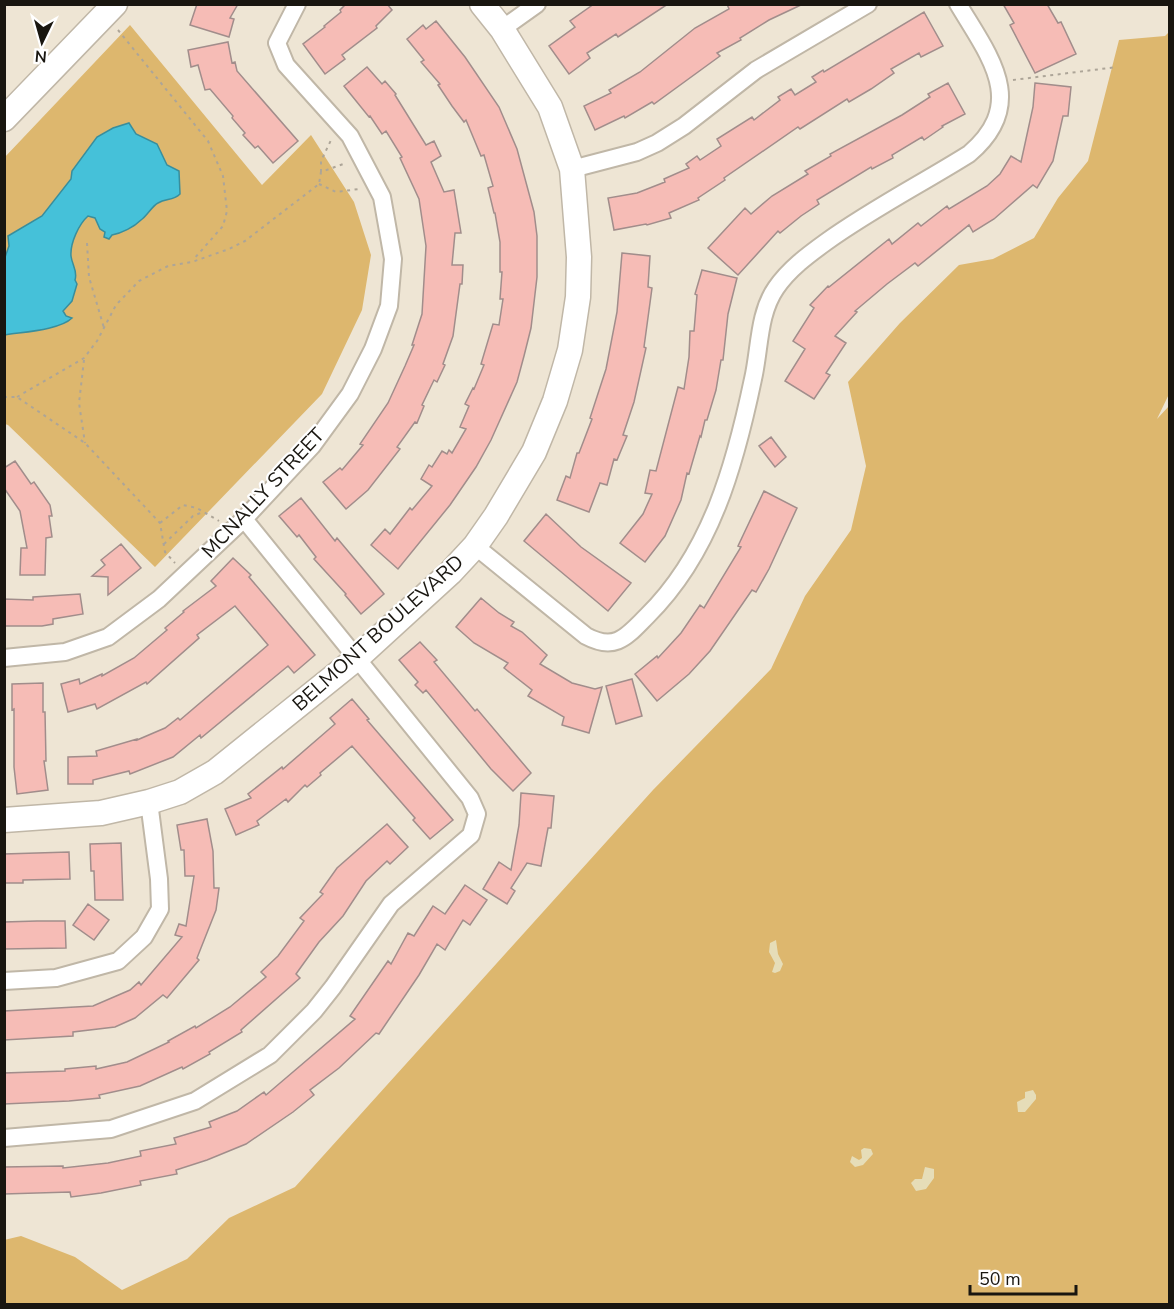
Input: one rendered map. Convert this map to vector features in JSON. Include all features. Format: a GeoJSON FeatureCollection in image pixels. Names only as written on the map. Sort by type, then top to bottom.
{"type":"FeatureCollection","features":[{"type":"Feature","properties":{"kind":"street","name":"MCNALLY STREET"},"geometry":{"type":"LineString","coordinates":[[4,658],[65,652],[108,637],[159,599],[239,525],[312,446],[350,394],[374,349],[388,306],[393,259],[382,197],[350,136],[286,65],[277,43],[297,4]]}},
{"type":"Feature","properties":{"kind":"street","name":"BELMONT BOULEVARD"},"geometry":{"type":"LineString","coordinates":[[4,820],[101,813],[180,792],[215,772],[357,658],[450,573],[475,546],[496,516],[534,452],[555,401],[570,350],[578,297],[579,257],[572,169],[550,107],[502,29],[482,4]]}},
{"type":"Feature","properties":{"kind":"street"},"geometry":{"type":"LineString","coordinates":[[502,29],[537,4]]}},
{"type":"Feature","properties":{"kind":"street"},"geometry":{"type":"LineString","coordinates":[[572,169],[637,152],[657,143],[684,126],[756,70],[868,4]]}},
{"type":"Feature","properties":{"kind":"street"},"geometry":{"type":"LineString","coordinates":[[475,546],[586,636],[602,643],[611,643],[625,638],[666,597],[697,551],[720,502],[751,387],[764,312],[776,287],[800,262],[865,214],[969,154],[980,145],[993,126],[1000,93],[997,72],[958,4]]}},
{"type":"Feature","properties":{"kind":"street"},"geometry":{"type":"LineString","coordinates":[[4,119],[110,9]]}},
{"type":"Feature","properties":{"kind":"street"},"geometry":{"type":"LineString","coordinates":[[4,1138],[111,1129],[195,1101],[270,1054],[314,1011],[391,904],[471,835],[477,814],[470,798],[357,658],[239,525]]}},
{"type":"Feature","properties":{"kind":"street"},"geometry":{"type":"LineString","coordinates":[[4,981],[56,978],[118,961],[144,937],[160,909],[159,879],[149,802]]}},
{"type":"Feature","properties":{"kind":"path"},"geometry":{"type":"LineString","coordinates":[[110,9],[208,141],[223,176],[227,211],[223,225],[192,262]]}},
{"type":"Feature","properties":{"kind":"path"},"geometry":{"type":"LineString","coordinates":[[1009,81],[1117,67]]}},
{"type":"Feature","properties":{"kind":"path"},"geometry":{"type":"LineString","coordinates":[[4,397],[17,397],[84,358],[98,341],[116,305],[140,281],[168,266],[192,262],[245,241],[319,184],[321,161],[338,124]]}},
{"type":"Feature","properties":{"kind":"path"},"geometry":{"type":"LineString","coordinates":[[321,172],[351,162],[360,156]]}},
{"type":"Feature","properties":{"kind":"path"},"geometry":{"type":"LineString","coordinates":[[319,184],[336,192],[376,186]]}},
{"type":"Feature","properties":{"kind":"path"},"geometry":{"type":"LineString","coordinates":[[87,243],[89,277],[104,328]]}},
{"type":"Feature","properties":{"kind":"path"},"geometry":{"type":"LineString","coordinates":[[84,358],[78,403],[85,443]]}},
{"type":"Feature","properties":{"kind":"path"},"geometry":{"type":"LineString","coordinates":[[17,397],[85,443],[160,523],[165,552],[185,574]]}},
{"type":"Feature","properties":{"kind":"path"},"geometry":{"type":"LineString","coordinates":[[160,523],[183,505],[197,508],[239,525]]}},
{"type":"Feature","properties":{"kind":"path"},"geometry":{"type":"LineString","coordinates":[[164,544],[193,516],[204,512]]}},
{"type":"Feature","properties":{"kind":"shaded area"},"geometry":{"type":"Polygon","coordinates":[[[130,25],[262,185],[311,135],[354,202],[371,255],[362,310],[322,394],[155,567],[5,424],[4,158],[130,25]]]}},
{"type":"Feature","properties":{"kind":"shaded area"},"geometry":{"type":"Polygon","coordinates":[[[1169,32],[1170,392],[1157,419],[1169,406],[1169,1304],[5,1304],[4,1240],[21,1236],[75,1257],[122,1290],[187,1259],[229,1218],[295,1187],[653,790],[771,669],[805,596],[851,530],[866,466],[848,382],[900,323],[959,265],[993,259],[1034,238],[1058,198],[1088,161],[1119,40],[1165,36],[1169,32]]]}},
{"type":"Feature","properties":{"kind":"sand"},"geometry":{"type":"Polygon","coordinates":[[[776,940],[778,954],[783,964],[780,971],[775,973],[772,972],[775,963],[769,952],[770,943],[776,940]]]}},
{"type":"Feature","properties":{"kind":"sand"},"geometry":{"type":"Polygon","coordinates":[[[1033,1090],[1036,1099],[1025,1112],[1018,1112],[1017,1102],[1025,1098],[1025,1092],[1033,1090]]]}},
{"type":"Feature","properties":{"kind":"sand"},"geometry":{"type":"Polygon","coordinates":[[[871,1149],[873,1154],[863,1165],[855,1167],[850,1162],[852,1156],[859,1160],[862,1158],[861,1150],[871,1149]]]}},
{"type":"Feature","properties":{"kind":"sand"},"geometry":{"type":"Polygon","coordinates":[[[925,1167],[934,1169],[934,1178],[926,1189],[916,1191],[911,1183],[915,1179],[922,1179],[925,1167]]]}},
{"type":"Feature","properties":{"kind":"water"},"geometry":{"type":"Polygon","coordinates":[[[129,123],[136,134],[157,144],[167,165],[179,171],[180,194],[175,198],[158,203],[135,225],[112,235],[109,239],[104,237],[105,232],[100,229],[95,218],[88,216],[76,234],[71,251],[77,284],[72,301],[63,311],[66,316],[72,318],[50,328],[5,335],[4,260],[9,246],[8,236],[42,216],[71,179],[72,171],[97,137],[113,128],[129,123]]]}},
{"type":"Feature","properties":{"kind":"building"},"geometry":{"type":"Polygon","coordinates":[[[197,4],[238,4],[230,18],[234,19],[229,37],[190,25],[197,4]]]}},
{"type":"Feature","properties":{"kind":"building"},"geometry":{"type":"Polygon","coordinates":[[[346,4],[387,4],[392,10],[376,26],[377,28],[342,55],[345,59],[325,74],[303,44],[325,27],[346,4]]]}},
{"type":"Feature","properties":{"kind":"building"},"geometry":{"type":"Polygon","coordinates":[[[594,4],[668,4],[618,37],[616,34],[587,53],[590,58],[569,74],[549,46],[575,27],[570,21],[594,4]]]}},
{"type":"Feature","properties":{"kind":"building"},"geometry":{"type":"Polygon","coordinates":[[[727,4],[803,4],[769,20],[740,38],[741,40],[717,53],[720,56],[654,104],[652,102],[625,118],[624,116],[595,130],[584,106],[611,93],[609,90],[640,72],[695,28],[729,9],[727,4]]]}},
{"type":"Feature","properties":{"kind":"building"},"geometry":{"type":"Polygon","coordinates":[[[1003,4],[1047,4],[1058,23],[1061,22],[1076,54],[1035,73],[1010,25],[1014,23],[1003,4]]]}},
{"type":"Feature","properties":{"kind":"building"},"geometry":{"type":"Polygon","coordinates":[[[924,12],[943,46],[921,57],[919,53],[891,69],[894,73],[871,89],[849,102],[847,99],[800,129],[798,127],[724,178],[725,180],[698,198],[699,200],[669,213],[671,218],[647,225],[614,230],[608,198],[637,193],[665,182],[664,179],[689,168],[686,164],[697,156],[700,160],[721,146],[717,139],[752,117],[754,120],[780,100],[778,97],[791,89],[795,95],[816,82],[812,77],[924,12]]]}},
{"type":"Feature","properties":{"kind":"building"},"geometry":{"type":"Polygon","coordinates":[[[436,21],[465,57],[499,107],[517,149],[534,212],[537,236],[537,277],[531,328],[517,382],[491,440],[450,505],[398,569],[371,545],[385,529],[390,534],[410,508],[412,510],[432,486],[421,479],[429,465],[432,467],[442,451],[447,454],[449,450],[452,453],[466,429],[460,427],[469,406],[465,404],[484,365],[481,364],[493,324],[499,325],[503,299],[500,299],[502,272],[500,272],[500,242],[488,188],[493,186],[484,155],[481,156],[466,120],[464,122],[452,106],[438,85],[440,84],[421,62],[424,60],[407,39],[423,25],[426,29],[436,21]]]}},
{"type":"Feature","properties":{"kind":"building"},"geometry":{"type":"Polygon","coordinates":[[[228,42],[232,63],[235,62],[237,71],[298,141],[273,163],[258,146],[255,148],[243,135],[245,133],[232,118],[233,116],[210,89],[205,90],[198,65],[191,67],[188,50],[228,42]]]}},
{"type":"Feature","properties":{"kind":"building"},"geometry":{"type":"Polygon","coordinates":[[[367,67],[382,84],[385,81],[396,94],[426,145],[434,141],[441,156],[431,162],[444,192],[454,190],[461,233],[455,233],[452,265],[463,265],[453,336],[443,364],[445,365],[437,382],[434,380],[422,405],[424,406],[417,423],[415,422],[397,447],[400,449],[368,490],[346,509],[323,482],[340,468],[342,470],[363,445],[360,444],[388,403],[405,366],[414,345],[412,345],[422,314],[426,246],[419,199],[400,158],[402,157],[386,131],[382,134],[344,86],[367,67]]]}},
{"type":"Feature","properties":{"kind":"building"},"geometry":{"type":"Polygon","coordinates":[[[948,83],[965,114],[942,126],[924,140],[922,137],[892,155],[893,158],[872,169],[871,167],[817,200],[819,204],[780,233],[778,231],[738,275],[708,248],[745,208],[751,214],[772,196],[808,174],[805,171],[831,156],[830,154],[902,115],[930,97],[928,94],[948,83]]]}},
{"type":"Feature","properties":{"kind":"building"},"geometry":{"type":"Polygon","coordinates":[[[1035,83],[1071,87],[1068,116],[1063,116],[1053,161],[1037,188],[1033,185],[994,219],[973,232],[969,225],[918,266],[915,263],[887,284],[855,311],[857,312],[835,336],[846,343],[826,373],[830,375],[814,399],[785,381],[805,349],[793,341],[814,308],[810,305],[828,286],[889,239],[892,244],[918,223],[921,226],[947,206],[949,209],[987,186],[1000,174],[1011,156],[1021,162],[1033,107],[1035,83]]]}},
{"type":"Feature","properties":{"kind":"building"},"geometry":{"type":"Polygon","coordinates":[[[622,253],[650,256],[648,287],[652,288],[644,347],[646,348],[634,402],[623,435],[627,436],[617,460],[614,459],[607,485],[600,483],[589,512],[557,500],[566,476],[570,478],[577,453],[579,453],[592,419],[590,418],[606,369],[617,312],[622,253]]]}},
{"type":"Feature","properties":{"kind":"building"},"geometry":{"type":"Polygon","coordinates":[[[702,270],[737,278],[728,314],[723,360],[721,360],[716,390],[707,420],[705,420],[689,474],[687,473],[681,500],[665,536],[645,562],[620,543],[643,514],[652,494],[645,493],[650,470],[656,471],[678,387],[684,389],[690,331],[694,331],[697,295],[695,294],[702,270]]]}},
{"type":"Feature","properties":{"kind":"building"},"geometry":{"type":"Polygon","coordinates":[[[771,437],[786,457],[775,467],[759,446],[771,437]]]}},
{"type":"Feature","properties":{"kind":"building"},"geometry":{"type":"Polygon","coordinates":[[[15,461],[50,505],[52,537],[46,538],[45,575],[20,575],[21,548],[27,548],[20,511],[4,488],[4,468],[15,461]]]}},
{"type":"Feature","properties":{"kind":"building"},"geometry":{"type":"Polygon","coordinates":[[[764,491],[797,508],[769,569],[756,592],[752,590],[710,651],[689,674],[657,701],[635,674],[657,656],[658,658],[681,633],[700,605],[704,608],[741,547],[738,546],[764,491]]]}},
{"type":"Feature","properties":{"kind":"building"},"geometry":{"type":"Polygon","coordinates":[[[301,498],[335,541],[337,538],[384,594],[361,614],[314,559],[316,557],[299,535],[297,537],[279,516],[301,498]]]}},
{"type":"Feature","properties":{"kind":"building"},"geometry":{"type":"Polygon","coordinates":[[[546,514],[581,547],[631,583],[608,611],[524,541],[546,514]]]}},
{"type":"Feature","properties":{"kind":"building"},"geometry":{"type":"Polygon","coordinates":[[[121,544],[141,568],[108,595],[108,577],[92,576],[105,565],[101,560],[121,544]]]}},
{"type":"Feature","properties":{"kind":"building"},"geometry":{"type":"Polygon","coordinates":[[[233,558],[251,575],[249,577],[315,655],[294,673],[288,666],[201,738],[200,735],[173,757],[130,774],[129,771],[93,780],[93,784],[68,784],[68,757],[97,756],[96,751],[137,740],[165,728],[178,718],[180,720],[268,645],[235,606],[197,635],[199,638],[147,684],[146,682],[97,709],[95,704],[68,712],[61,684],[79,679],[80,684],[102,674],[102,676],[134,658],[167,630],[165,628],[183,611],[216,586],[211,581],[233,558]]]}},
{"type":"Feature","properties":{"kind":"building"},"geometry":{"type":"Polygon","coordinates":[[[80,594],[83,614],[53,619],[53,624],[42,626],[4,626],[4,599],[33,600],[33,597],[80,594]]]}},
{"type":"Feature","properties":{"kind":"building"},"geometry":{"type":"Polygon","coordinates":[[[481,598],[514,622],[511,626],[522,632],[547,655],[540,664],[572,683],[595,689],[602,687],[589,733],[562,725],[564,717],[528,696],[532,690],[504,668],[508,663],[474,643],[456,627],[481,598]]]}},
{"type":"Feature","properties":{"kind":"building"},"geometry":{"type":"Polygon","coordinates":[[[420,642],[437,660],[434,662],[475,711],[477,709],[531,773],[513,791],[491,769],[426,690],[423,693],[415,685],[418,682],[399,660],[420,642]]]}},
{"type":"Feature","properties":{"kind":"building"},"geometry":{"type":"Polygon","coordinates":[[[632,679],[642,716],[616,724],[606,686],[632,679]]]}},
{"type":"Feature","properties":{"kind":"building"},"geometry":{"type":"Polygon","coordinates":[[[43,683],[46,761],[44,761],[48,790],[17,794],[12,684],[43,683]]]}},
{"type":"Feature","properties":{"kind":"building"},"geometry":{"type":"Polygon","coordinates":[[[352,699],[369,719],[367,720],[453,820],[430,839],[413,820],[415,818],[352,746],[288,802],[286,799],[257,821],[259,825],[236,835],[225,809],[251,798],[248,794],[282,767],[283,769],[335,724],[330,718],[352,699]]]}},
{"type":"Feature","properties":{"kind":"building"},"geometry":{"type":"Polygon","coordinates":[[[521,793],[554,796],[551,828],[548,828],[541,866],[527,863],[511,888],[515,891],[507,904],[483,889],[499,862],[511,870],[519,825],[521,793]]]}},
{"type":"Feature","properties":{"kind":"building"},"geometry":{"type":"Polygon","coordinates":[[[207,819],[213,851],[214,888],[219,888],[216,910],[197,958],[199,960],[167,998],[163,995],[135,1018],[115,1027],[73,1032],[73,1036],[4,1040],[4,1011],[93,1006],[130,990],[139,982],[141,985],[182,937],[175,935],[179,924],[186,926],[194,876],[185,876],[184,850],[181,850],[177,825],[207,819]]]}},
{"type":"Feature","properties":{"kind":"building"},"geometry":{"type":"Polygon","coordinates":[[[387,824],[408,847],[390,864],[387,861],[366,881],[343,916],[319,942],[296,974],[300,978],[241,1030],[242,1032],[183,1069],[182,1067],[140,1086],[99,1095],[100,1098],[4,1104],[4,1073],[65,1071],[65,1069],[96,1066],[96,1069],[127,1062],[169,1042],[195,1026],[196,1028],[230,1007],[266,977],[261,972],[278,956],[304,921],[300,918],[323,894],[320,892],[337,868],[387,824]]]}},
{"type":"Feature","properties":{"kind":"building"},"geometry":{"type":"Polygon","coordinates":[[[121,843],[123,900],[95,900],[90,844],[121,843]]]}},
{"type":"Feature","properties":{"kind":"building"},"geometry":{"type":"Polygon","coordinates":[[[69,852],[70,879],[23,880],[23,883],[5,883],[4,854],[69,852]]]}},
{"type":"Feature","properties":{"kind":"building"},"geometry":{"type":"Polygon","coordinates":[[[465,885],[487,900],[470,925],[463,920],[445,950],[437,944],[379,1034],[376,1033],[339,1068],[310,1090],[314,1095],[246,1144],[176,1170],[177,1174],[140,1181],[141,1185],[71,1197],[70,1192],[4,1194],[4,1167],[63,1166],[63,1168],[108,1163],[141,1156],[140,1151],[176,1144],[174,1138],[211,1127],[209,1122],[237,1111],[264,1092],[266,1095],[355,1019],[350,1016],[388,961],[391,964],[408,933],[414,936],[433,906],[445,914],[465,885]]]}},
{"type":"Feature","properties":{"kind":"building"},"geometry":{"type":"Polygon","coordinates":[[[88,904],[109,920],[94,940],[73,925],[88,904]]]}},
{"type":"Feature","properties":{"kind":"building"},"geometry":{"type":"Polygon","coordinates":[[[65,921],[66,948],[4,949],[4,922],[65,921]]]}}]}
